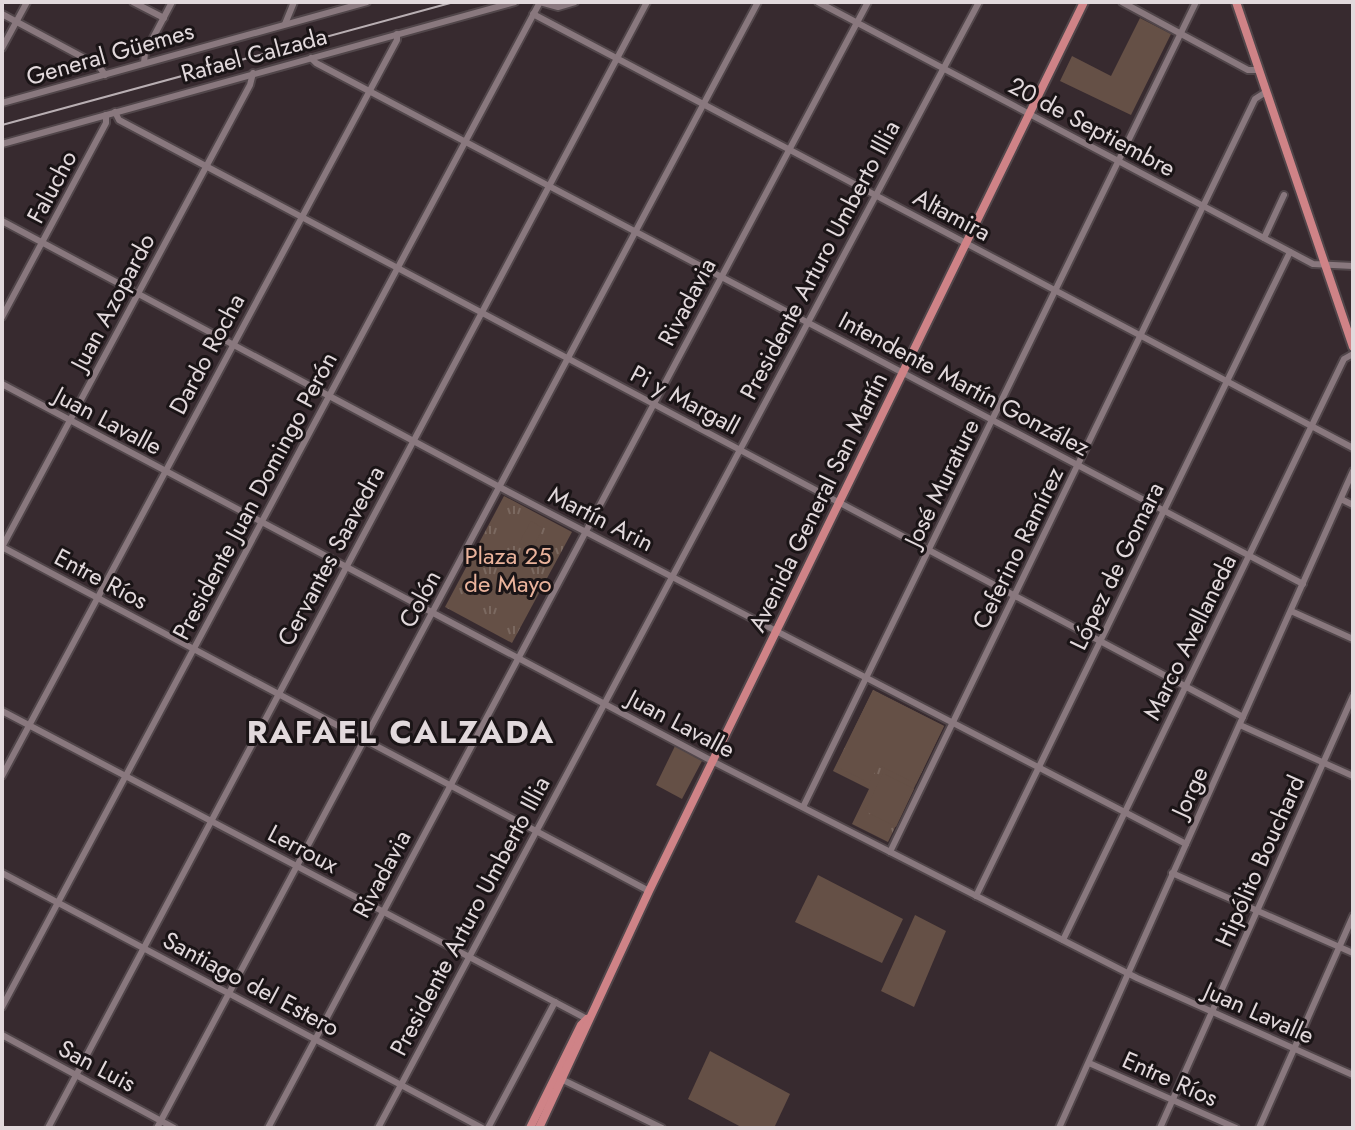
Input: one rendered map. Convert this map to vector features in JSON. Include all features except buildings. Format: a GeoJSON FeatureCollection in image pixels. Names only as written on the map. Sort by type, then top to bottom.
{"type":"FeatureCollection","features":[{"type":"Feature","properties":{"kind":"main road","name":"Avenida General San Martín"},"geometry":{"type":"LineString","coordinates":[[539,1128],[583,1038],[587,1019],[1084,2]]}},
{"type":"Feature","properties":{"kind":"main road"},"geometry":{"type":"LineString","coordinates":[[1236,2],[1353,347]]}},
{"type":"Feature","properties":{"kind":"main road","name":"Avenida General San Martín"},"geometry":{"type":"LineString","coordinates":[[530,1128],[581,1025],[587,1019]]}},
{"type":"Feature","properties":{"kind":"street"},"geometry":{"type":"LineString","coordinates":[[2,48],[27,2]]}},
{"type":"Feature","properties":{"kind":"street"},"geometry":{"type":"LineString","coordinates":[[133,2],[164,18]]}},
{"type":"Feature","properties":{"kind":"street"},"geometry":{"type":"LineString","coordinates":[[144,63],[145,53],[172,2]]}},
{"type":"Feature","properties":{"kind":"street"},"geometry":{"type":"LineString","coordinates":[[285,24],[294,2]]}},
{"type":"Feature","properties":{"kind":"street","name":"General Güemes"},"geometry":{"type":"LineString","coordinates":[[2,103],[367,2]]}},
{"type":"Feature","properties":{"kind":"street","name":"Rafael Calzada"},"geometry":{"type":"LineString","coordinates":[[2,144],[515,2]]}},
{"type":"Feature","properties":{"kind":"street"},"geometry":{"type":"LineString","coordinates":[[540,2],[558,7],[575,2]]}},
{"type":"Feature","properties":{"kind":"street","name":"Presidente Juan Domingo Perón"},"geometry":{"type":"LineString","coordinates":[[2,1007],[540,2]]}},
{"type":"Feature","properties":{"kind":"street","name":"Cervantes Saavedra"},"geometry":{"type":"LineString","coordinates":[[48,1128],[647,2]]}},
{"type":"Feature","properties":{"kind":"street","name":"Colón"},"geometry":{"type":"LineString","coordinates":[[159,1124],[758,2]]}},
{"type":"Feature","properties":{"kind":"street","name":"20 de Septiembre"},"geometry":{"type":"LineString","coordinates":[[818,2],[1313,264],[1353,266]]}},
{"type":"Feature","properties":{"kind":"street","name":"Rivadavia"},"geometry":{"type":"LineString","coordinates":[[268,1128],[868,2]]}},
{"type":"Feature","properties":{"kind":"street","name":"Presidente Arturo Umberto Illia"},"geometry":{"type":"LineString","coordinates":[[378,1128],[806,321],[979,2]]}},
{"type":"Feature","properties":{"kind":"street"},"geometry":{"type":"LineString","coordinates":[[1122,2],[1248,70],[1259,70]]}},
{"type":"Feature","properties":{"kind":"street","name":"José Murature"},"geometry":{"type":"LineString","coordinates":[[803,807],[1196,2]]}},
{"type":"Feature","properties":{"kind":"street"},"geometry":{"type":"LineString","coordinates":[[2,14],[99,66],[105,75]]}},
{"type":"Feature","properties":{"kind":"street","name":"Altamira"},"geometry":{"type":"LineString","coordinates":[[533,14],[1353,448]]}},
{"type":"Feature","properties":{"kind":"street","name":"Dardo Rocha"},"geometry":{"type":"LineString","coordinates":[[2,776],[397,40],[397,34]]}},
{"type":"Feature","properties":{"kind":"street","name":"Intendente Martín González"},"geometry":{"type":"LineString","coordinates":[[311,58],[1303,584]]}},
{"type":"Feature","properties":{"kind":"street","name":"Juan Azopardo"},"geometry":{"type":"LineString","coordinates":[[2,547],[250,85],[253,73]]}},
{"type":"Feature","properties":{"kind":"street","name":"Ceferino Ramírez"},"geometry":{"type":"LineString","coordinates":[[890,852],[1255,99],[1266,92]]}},
{"type":"Feature","properties":{"kind":"street","name":"Pi y Margall"},"geometry":{"type":"LineString","coordinates":[[115,112],[119,120],[1243,717]]}},
{"type":"Feature","properties":{"kind":"street","name":"Falucho"},"geometry":{"type":"LineString","coordinates":[[2,317],[106,123],[106,115]]}},
{"type":"Feature","properties":{"kind":"street"},"geometry":{"type":"LineString","coordinates":[[1264,238],[1284,195]]}},
{"type":"Feature","properties":{"kind":"street","name":"Martín Arin"},"geometry":{"type":"LineString","coordinates":[[2,221],[499,486],[1186,844]]}},
{"type":"Feature","properties":{"kind":"street","name":"López de Gomara"},"geometry":{"type":"LineString","coordinates":[[976,896],[1290,252]]}},
{"type":"Feature","properties":{"kind":"street","name":"Marco Avellaneda"},"geometry":{"type":"LineString","coordinates":[[1063,940],[1344,359],[1353,354]]}},
{"type":"Feature","properties":{"kind":"street","name":"Juan Lavalle"},"geometry":{"type":"LineString","coordinates":[[2,384],[712,761],[1127,973],[1353,1075]]}},
{"type":"Feature","properties":{"kind":"street","name":"Jorge"},"geometry":{"type":"LineString","coordinates":[[1059,1128],[1353,471]]}},
{"type":"Feature","properties":{"kind":"street"},"geometry":{"type":"LineString","coordinates":[[1341,499],[1353,505]]}},
{"type":"Feature","properties":{"kind":"street","name":"Entre Ríos"},"geometry":{"type":"LineString","coordinates":[[2,547],[649,891]]}},
{"type":"Feature","properties":{"kind":"street"},"geometry":{"type":"LineString","coordinates":[[1291,611],[1353,639]]}},
{"type":"Feature","properties":{"kind":"street","name":"Hipólito Bouchard"},"geometry":{"type":"LineString","coordinates":[[1160,1128],[1353,696]]}},
{"type":"Feature","properties":{"kind":"street","name":"Lerroux"},"geometry":{"type":"LineString","coordinates":[[2,711],[587,1019]]}},
{"type":"Feature","properties":{"kind":"street"},"geometry":{"type":"LineString","coordinates":[[1240,725],[1353,776]]}},
{"type":"Feature","properties":{"kind":"street","name":"Santiago del Estero"},"geometry":{"type":"LineString","coordinates":[[2,873],[485,1128]]}},
{"type":"Feature","properties":{"kind":"street"},"geometry":{"type":"LineString","coordinates":[[1172,873],[1353,953]]}},
{"type":"Feature","properties":{"kind":"street"},"geometry":{"type":"LineString","coordinates":[[1259,1128],[1353,916]]}},
{"type":"Feature","properties":{"kind":"street"},"geometry":{"type":"LineString","coordinates":[[485,1128],[555,1002]]}},
{"type":"Feature","properties":{"kind":"street","name":"San Luis"},"geometry":{"type":"LineString","coordinates":[[2,1035],[159,1124],[174,1128]]}},
{"type":"Feature","properties":{"kind":"street","name":"Entre Ríos"},"geometry":{"type":"LineString","coordinates":[[1089,1063],[1236,1128]]}},
{"type":"Feature","properties":{"kind":"street"},"geometry":{"type":"LineString","coordinates":[[563,1080],[662,1128]]}},
{"type":"Feature","properties":{"kind":"green space"},"geometry":{"type":"Polygon","coordinates":[[[1140,18],[1171,34],[1131,115],[1060,81],[1072,56],[1111,76],[1140,18]]]}},
{"type":"Feature","properties":{"kind":"green space","name":"Plaza 25 de Mayo"},"geometry":{"type":"Polygon","coordinates":[[[504,496],[572,532],[512,643],[445,607],[504,496]]]}},
{"type":"Feature","properties":{"kind":"green space"},"geometry":{"type":"Polygon","coordinates":[[[531,521],[543,528],[532,549],[519,543],[531,521]]]}},
{"type":"Feature","properties":{"kind":"green space"},"geometry":{"type":"Polygon","coordinates":[[[873,690],[944,726],[888,842],[852,824],[869,789],[833,771],[873,690]]]}},
{"type":"Feature","properties":{"kind":"green space"},"geometry":{"type":"Polygon","coordinates":[[[873,690],[944,726],[916,784],[879,765],[869,783],[836,766],[873,690]]]}},
{"type":"Feature","properties":{"kind":"green space"},"geometry":{"type":"Polygon","coordinates":[[[675,746],[702,761],[682,799],[656,785],[675,746]]]}},
{"type":"Feature","properties":{"kind":"green space"},"geometry":{"type":"Polygon","coordinates":[[[883,773],[914,789],[896,827],[865,811],[883,773]]]}},
{"type":"Feature","properties":{"kind":"green space"},"geometry":{"type":"Polygon","coordinates":[[[818,875],[903,919],[882,963],[795,922],[818,875]]]}},
{"type":"Feature","properties":{"kind":"green space"},"geometry":{"type":"Polygon","coordinates":[[[915,915],[946,931],[914,1007],[881,991],[915,915]]]}},
{"type":"Feature","properties":{"kind":"green space"},"geometry":{"type":"Polygon","coordinates":[[[710,1051],[790,1094],[774,1128],[743,1128],[688,1099],[710,1051]]]}},
{"type":"Feature","properties":{"kind":"railway"},"geometry":{"type":"LineString","coordinates":[[2,125],[454,2]]}},
{"type":"Feature","properties":{"kind":"district","name":"RAFAEL CALZADA"},"geometry":{"type":"Point","coordinates":[401,732]}}]}
